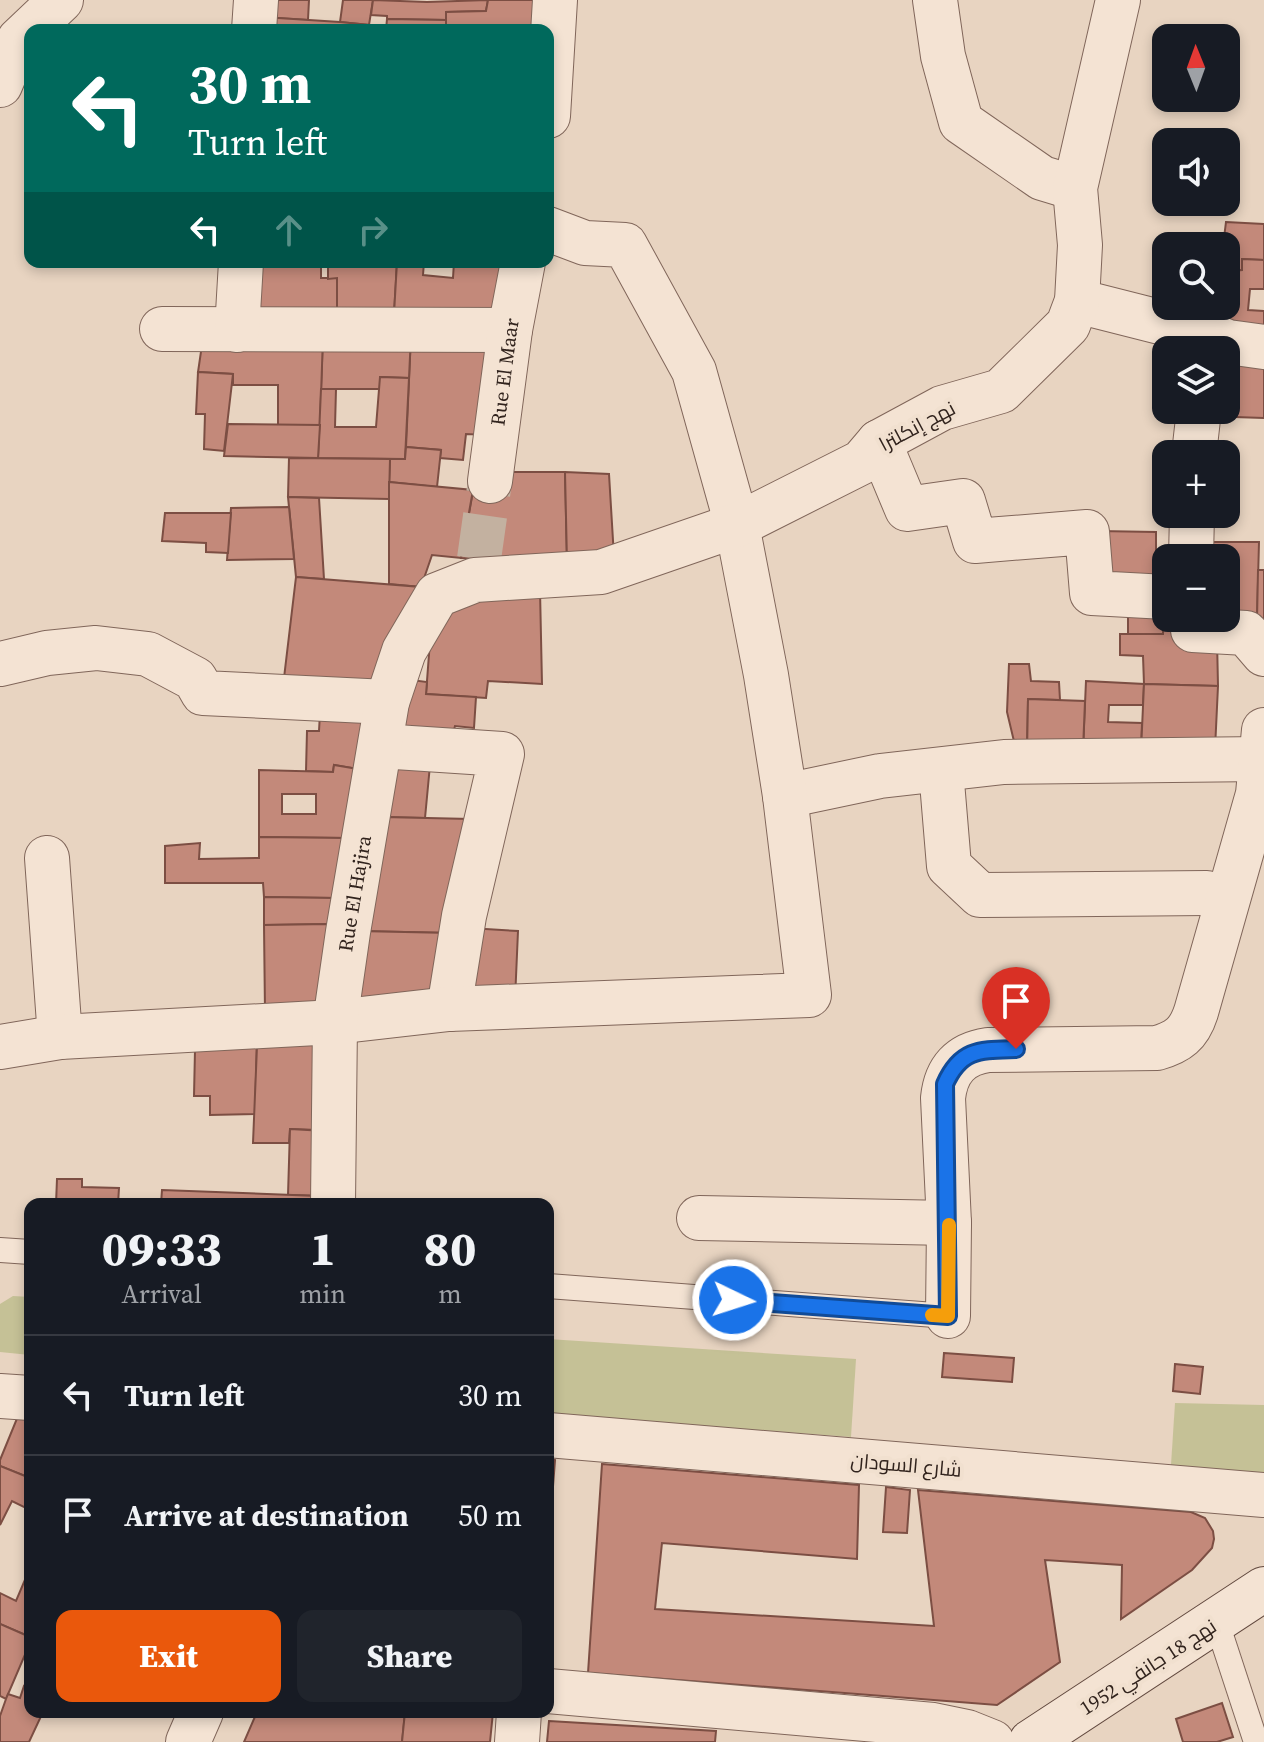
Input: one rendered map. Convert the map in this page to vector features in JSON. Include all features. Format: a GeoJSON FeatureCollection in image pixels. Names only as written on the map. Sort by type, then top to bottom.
{"type":"FeatureCollection","features":[{"type":"Feature","properties":{"kind":"street"},"geometry":{"type":"LineString","coordinates":[[36,24],[61,0]]}},
{"type":"Feature","properties":{"kind":"street"},"geometry":{"type":"LineString","coordinates":[[254,24],[256,0]]}},
{"type":"Feature","properties":{"kind":"street"},"geometry":{"type":"LineString","coordinates":[[554,24],[555,0]]}},
{"type":"Feature","properties":{"kind":"street"},"geometry":{"type":"LineString","coordinates":[[935,0],[943,56],[961,122],[1042,178],[1075,188]]}},
{"type":"Feature","properties":{"kind":"street","name":"نهج إنكلترا"},"geometry":{"type":"LineString","coordinates":[[464,578],[601,572],[737,525],[862,462],[879,442],[942,408],[1001,391],[1068,325],[1077,301],[1080,245],[1075,188],[1118,0]]}},
{"type":"Feature","properties":{"kind":"street"},"geometry":{"type":"LineString","coordinates":[[0,85],[19,40],[24,35]]}},
{"type":"Feature","properties":{"kind":"street"},"geometry":{"type":"LineString","coordinates":[[0,1047],[60,1037],[335,1022],[449,1009],[822,1000],[737,525],[694,371],[625,245],[585,243],[554,231]]}},
{"type":"Feature","properties":{"kind":"street"},"geometry":{"type":"LineString","coordinates":[[237,330],[241,268]]}},
{"type":"Feature","properties":{"kind":"street","name":"Rue El Maar"},"geometry":{"type":"LineString","coordinates":[[490,481],[510,330],[522,268]]}},
{"type":"Feature","properties":{"kind":"street"},"geometry":{"type":"LineString","coordinates":[[1077,301],[1191,336]]}},
{"type":"Feature","properties":{"kind":"street"},"geometry":{"type":"LineString","coordinates":[[162,329],[510,330]]}},
{"type":"Feature","properties":{"kind":"street"},"geometry":{"type":"LineString","coordinates":[[1240,344],[1264,347]]}},
{"type":"Feature","properties":{"kind":"street"},"geometry":{"type":"LineString","coordinates":[[879,442],[907,509],[963,501],[975,541],[1087,532],[1092,593],[1152,596]]}},
{"type":"Feature","properties":{"kind":"street","name":"Rue El Hajira"},"geometry":{"type":"LineString","coordinates":[[333,1198],[335,1022],[387,702],[404,651],[464,578]]}},
{"type":"Feature","properties":{"kind":"street"},"geometry":{"type":"LineString","coordinates":[[1228,632],[1246,633],[1264,654]]}},
{"type":"Feature","properties":{"kind":"street"},"geometry":{"type":"LineString","coordinates":[[0,664],[47,653],[96,648],[148,654],[195,679],[203,693],[387,702]]}},
{"type":"Feature","properties":{"kind":"street"},"geometry":{"type":"LineString","coordinates":[[785,796],[880,776],[1004,762],[1263,744],[1258,794],[1192,1026],[1183,1037],[1157,1048],[973,1052],[961,1059],[951,1071],[943,1098],[949,1223],[948,1316]]}},
{"type":"Feature","properties":{"kind":"street"},"geometry":{"type":"LineString","coordinates":[[380,746],[502,754],[464,916],[449,1009]]}},
{"type":"Feature","properties":{"kind":"street"},"geometry":{"type":"LineString","coordinates":[[941,770],[949,866],[980,895],[1207,893]]}},
{"type":"Feature","properties":{"kind":"street"},"geometry":{"type":"LineString","coordinates":[[47,858],[60,1037]]}},
{"type":"Feature","properties":{"kind":"street"},"geometry":{"type":"LineString","coordinates":[[699,1218],[949,1223]]}},
{"type":"Feature","properties":{"kind":"street","name":"شارع السودان"},"geometry":{"type":"LineString","coordinates":[[554,1436],[1264,1495]]}},
{"type":"Feature","properties":{"kind":"street","name":"نهج 18 جانفي 1952"},"geometry":{"type":"LineString","coordinates":[[1031,1742],[1217,1623],[1264,1589]]}},
{"type":"Feature","properties":{"kind":"street"},"geometry":{"type":"LineString","coordinates":[[554,1692],[933,1725],[967,1732],[992,1742]]}},
{"type":"Feature","properties":{"kind":"street"},"geometry":{"type":"LineString","coordinates":[[188,1742],[198,1718]]}},
{"type":"Feature","properties":{"kind":"street"},"geometry":{"type":"LineString","coordinates":[[517,1742],[519,1718]]}},
{"type":"Feature","properties":{"kind":"lane"},"geometry":{"type":"LineString","coordinates":[[0,1250],[24,1252]]}},
{"type":"Feature","properties":{"kind":"lane"},"geometry":{"type":"LineString","coordinates":[[554,1286],[948,1316]]}},
{"type":"Feature","properties":{"kind":"lane"},"geometry":{"type":"LineString","coordinates":[[1217,1623],[1256,1742]]}},
{"type":"Feature","properties":{"kind":"shaded area"},"geometry":{"type":"Polygon","coordinates":[[[13,1296],[24,1297],[24,1354],[0,1352],[0,1304],[13,1296]]]}},
{"type":"Feature","properties":{"kind":"shaded area"},"geometry":{"type":"Polygon","coordinates":[[[554,1339],[856,1359],[851,1437],[554,1414],[554,1339]]]}},
{"type":"Feature","properties":{"kind":"shaded area"},"geometry":{"type":"Polygon","coordinates":[[[1175,1403],[1264,1405],[1264,1473],[1171,1465],[1175,1403]]]}},
{"type":"Feature","properties":{"kind":"building"},"geometry":{"type":"Polygon","coordinates":[[[264,0],[309,0],[308,20],[262,17],[264,0]]]}},
{"type":"Feature","properties":{"kind":"building"},"geometry":{"type":"Polygon","coordinates":[[[343,0],[373,0],[369,24],[340,22],[343,0]]]}},
{"type":"Feature","properties":{"kind":"building"},"geometry":{"type":"Polygon","coordinates":[[[373,0],[488,0],[486,11],[446,12],[446,20],[387,19],[387,16],[371,15],[373,0]]]}},
{"type":"Feature","properties":{"kind":"building"},"geometry":{"type":"Polygon","coordinates":[[[488,0],[541,0],[536,24],[446,24],[446,12],[486,11],[488,0]]]}},
{"type":"Feature","properties":{"kind":"building"},"geometry":{"type":"Polygon","coordinates":[[[262,17],[359,24],[262,24],[262,17]]]}},
{"type":"Feature","properties":{"kind":"building"},"geometry":{"type":"Polygon","coordinates":[[[387,19],[446,20],[446,24],[387,24],[387,19]]]}},
{"type":"Feature","properties":{"kind":"building"},"geometry":{"type":"Polygon","coordinates":[[[1226,222],[1264,224],[1264,260],[1242,259],[1240,270],[1240,232],[1225,232],[1226,222]]]}},
{"type":"Feature","properties":{"kind":"building"},"geometry":{"type":"Polygon","coordinates":[[[1242,259],[1264,260],[1264,289],[1250,289],[1248,310],[1264,311],[1264,339],[1220,332],[1222,320],[1240,320],[1242,259]]]}},
{"type":"Feature","properties":{"kind":"building"},"geometry":{"type":"Polygon","coordinates":[[[250,268],[321,268],[321,278],[337,278],[337,313],[249,318],[250,268]]]}},
{"type":"Feature","properties":{"kind":"building"},"geometry":{"type":"Polygon","coordinates":[[[328,268],[397,268],[394,314],[337,313],[337,278],[328,279],[328,268]]]}},
{"type":"Feature","properties":{"kind":"building"},"geometry":{"type":"Polygon","coordinates":[[[397,268],[424,268],[423,275],[453,278],[454,268],[506,268],[498,315],[394,314],[397,268]]]}},
{"type":"Feature","properties":{"kind":"building"},"geometry":{"type":"Polygon","coordinates":[[[411,335],[497,340],[487,435],[466,434],[463,460],[440,458],[441,450],[406,447],[411,335]]]}},
{"type":"Feature","properties":{"kind":"building"},"geometry":{"type":"Polygon","coordinates":[[[411,335],[409,378],[380,377],[380,389],[321,389],[323,336],[411,335]]]}},
{"type":"Feature","properties":{"kind":"building"},"geometry":{"type":"Polygon","coordinates":[[[323,336],[320,425],[278,425],[278,385],[233,385],[233,374],[198,372],[203,338],[323,336]]]}},
{"type":"Feature","properties":{"kind":"building"},"geometry":{"type":"Polygon","coordinates":[[[1240,355],[1264,356],[1264,418],[1240,417],[1240,355]]]}},
{"type":"Feature","properties":{"kind":"building"},"geometry":{"type":"Polygon","coordinates":[[[198,372],[233,374],[224,451],[204,449],[205,414],[196,414],[198,372]]]}},
{"type":"Feature","properties":{"kind":"building"},"geometry":{"type":"Polygon","coordinates":[[[380,377],[409,378],[405,459],[318,458],[321,389],[336,389],[335,427],[376,427],[380,377]]]}},
{"type":"Feature","properties":{"kind":"building"},"geometry":{"type":"Polygon","coordinates":[[[228,424],[320,425],[318,458],[224,456],[228,424]]]}},
{"type":"Feature","properties":{"kind":"building"},"geometry":{"type":"Polygon","coordinates":[[[406,447],[441,450],[437,487],[389,482],[390,459],[405,459],[406,447]]]}},
{"type":"Feature","properties":{"kind":"building"},"geometry":{"type":"Polygon","coordinates":[[[289,458],[390,459],[389,499],[288,497],[289,458]]]}},
{"type":"Feature","properties":{"kind":"building"},"geometry":{"type":"Polygon","coordinates":[[[505,472],[565,472],[567,562],[461,558],[475,480],[505,472]]]}},
{"type":"Feature","properties":{"kind":"building"},"geometry":{"type":"Polygon","coordinates":[[[565,472],[609,474],[614,557],[567,562],[565,472]]]}},
{"type":"Feature","properties":{"kind":"building"},"geometry":{"type":"Polygon","coordinates":[[[389,482],[473,490],[461,558],[432,555],[421,587],[389,584],[389,482]]]}},
{"type":"Feature","properties":{"kind":"building"},"geometry":{"type":"Polygon","coordinates":[[[288,497],[319,498],[324,579],[296,577],[288,497]]]}},
{"type":"Feature","properties":{"kind":"building"},"geometry":{"type":"Polygon","coordinates":[[[289,507],[294,559],[227,560],[231,508],[289,507]]]}},
{"type":"Feature","properties":{"kind":"building"},"geometry":{"type":"Polygon","coordinates":[[[165,513],[231,513],[228,553],[206,552],[206,543],[162,541],[165,513]]]}},
{"type":"Feature","properties":{"kind":"building"},"geometry":{"type":"Polygon","coordinates":[[[1098,531],[1156,532],[1156,544],[1152,544],[1152,587],[1107,585],[1098,531]]]}},
{"type":"Feature","properties":{"kind":"building"},"geometry":{"type":"Polygon","coordinates":[[[1259,542],[1257,620],[1240,619],[1240,544],[1204,544],[1259,542]]]}},
{"type":"Feature","properties":{"kind":"building"},"geometry":{"type":"Polygon","coordinates":[[[1258,570],[1264,570],[1264,620],[1257,620],[1258,570]]]}},
{"type":"Feature","properties":{"kind":"building"},"geometry":{"type":"Polygon","coordinates":[[[296,577],[421,587],[376,683],[284,678],[296,577]]]}},
{"type":"Feature","properties":{"kind":"building"},"geometry":{"type":"Polygon","coordinates":[[[540,590],[542,684],[488,681],[486,698],[426,694],[430,641],[447,611],[485,596],[540,590]]]}},
{"type":"Feature","properties":{"kind":"building"},"geometry":{"type":"Polygon","coordinates":[[[1128,602],[1152,603],[1152,632],[1163,634],[1128,634],[1128,602]]]}},
{"type":"Feature","properties":{"kind":"building"},"geometry":{"type":"Polygon","coordinates":[[[1206,632],[1217,639],[1218,686],[1144,684],[1143,656],[1120,655],[1120,634],[1206,632]]]}},
{"type":"Feature","properties":{"kind":"building"},"geometry":{"type":"Polygon","coordinates":[[[1009,664],[1029,664],[1031,681],[1059,682],[1060,700],[1028,699],[1027,753],[1017,754],[1007,712],[1009,664]]]}},
{"type":"Feature","properties":{"kind":"building"},"geometry":{"type":"Polygon","coordinates":[[[404,679],[427,682],[426,694],[476,697],[474,728],[455,726],[453,733],[394,730],[404,679]]]}},
{"type":"Feature","properties":{"kind":"building"},"geometry":{"type":"Polygon","coordinates":[[[1086,681],[1144,684],[1143,705],[1109,705],[1108,722],[1142,723],[1141,751],[1083,750],[1086,681]]]}},
{"type":"Feature","properties":{"kind":"building"},"geometry":{"type":"Polygon","coordinates":[[[1144,684],[1218,686],[1215,749],[1141,751],[1144,684]]]}},
{"type":"Feature","properties":{"kind":"building"},"geometry":{"type":"Polygon","coordinates":[[[1028,699],[1085,701],[1083,750],[1027,753],[1028,699]]]}},
{"type":"Feature","properties":{"kind":"building"},"geometry":{"type":"Polygon","coordinates":[[[320,713],[370,714],[358,769],[334,765],[333,772],[306,771],[307,731],[319,731],[320,713]]]}},
{"type":"Feature","properties":{"kind":"building"},"geometry":{"type":"Polygon","coordinates":[[[394,762],[430,765],[425,818],[383,817],[394,762]]]}},
{"type":"Feature","properties":{"kind":"building"},"geometry":{"type":"Polygon","coordinates":[[[334,765],[358,769],[346,838],[259,837],[259,770],[333,772],[334,765]],[[282,794],[282,814],[316,814],[316,794],[282,794]]]}},
{"type":"Feature","properties":{"kind":"building"},"geometry":{"type":"Polygon","coordinates":[[[383,817],[470,819],[451,933],[358,931],[383,817]]]}},
{"type":"Feature","properties":{"kind":"building"},"geometry":{"type":"Polygon","coordinates":[[[259,837],[346,838],[335,898],[264,897],[263,883],[165,883],[165,846],[200,843],[199,859],[259,858],[259,837]]]}},
{"type":"Feature","properties":{"kind":"building"},"geometry":{"type":"Polygon","coordinates":[[[264,897],[335,898],[330,924],[264,925],[264,897]]]}},
{"type":"Feature","properties":{"kind":"building"},"geometry":{"type":"Polygon","coordinates":[[[330,924],[328,1009],[265,1012],[264,925],[330,924]]]}},
{"type":"Feature","properties":{"kind":"building"},"geometry":{"type":"Polygon","coordinates":[[[469,928],[518,931],[515,1000],[457,1001],[469,928]]]}},
{"type":"Feature","properties":{"kind":"building"},"geometry":{"type":"Polygon","coordinates":[[[358,931],[451,933],[444,1001],[346,1004],[358,931]]]}},
{"type":"Feature","properties":{"kind":"building"},"geometry":{"type":"Polygon","coordinates":[[[257,1038],[255,1114],[210,1115],[210,1096],[194,1096],[195,1050],[257,1038]]]}},
{"type":"Feature","properties":{"kind":"building"},"geometry":{"type":"Polygon","coordinates":[[[321,1043],[318,1130],[290,1129],[289,1143],[253,1143],[257,1046],[321,1043]]]}},
{"type":"Feature","properties":{"kind":"building"},"geometry":{"type":"Polygon","coordinates":[[[290,1129],[325,1131],[323,1196],[288,1195],[290,1129]]]}},
{"type":"Feature","properties":{"kind":"building"},"geometry":{"type":"Polygon","coordinates":[[[57,1179],[82,1179],[82,1187],[119,1188],[118,1198],[56,1198],[57,1179]]]}},
{"type":"Feature","properties":{"kind":"building"},"geometry":{"type":"Polygon","coordinates":[[[162,1190],[318,1196],[318,1198],[161,1198],[162,1190]]]}},
{"type":"Feature","properties":{"kind":"building"},"geometry":{"type":"Polygon","coordinates":[[[944,1353],[1014,1358],[1012,1382],[942,1377],[944,1353]]]}},
{"type":"Feature","properties":{"kind":"building"},"geometry":{"type":"Polygon","coordinates":[[[1175,1364],[1203,1367],[1200,1394],[1173,1391],[1175,1364]]]}},
{"type":"Feature","properties":{"kind":"building"},"geometry":{"type":"Polygon","coordinates":[[[18,1416],[24,1416],[24,1476],[0,1466],[18,1416]]]}},
{"type":"Feature","properties":{"kind":"building"},"geometry":{"type":"Polygon","coordinates":[[[602,1464],[859,1485],[857,1559],[662,1543],[655,1609],[934,1626],[918,1490],[1191,1512],[1205,1518],[1214,1539],[1212,1548],[1192,1570],[1121,1619],[1122,1565],[1045,1560],[1060,1662],[997,1705],[588,1673],[602,1464]]]}},
{"type":"Feature","properties":{"kind":"building"},"geometry":{"type":"Polygon","coordinates":[[[0,1466],[24,1476],[24,1507],[12,1501],[0,1525],[0,1466]]]}},
{"type":"Feature","properties":{"kind":"building"},"geometry":{"type":"Polygon","coordinates":[[[886,1487],[910,1490],[907,1533],[883,1532],[886,1487]]]}},
{"type":"Feature","properties":{"kind":"building"},"geometry":{"type":"Polygon","coordinates":[[[24,1582],[24,1634],[0,1624],[0,1593],[16,1601],[24,1582]]]}},
{"type":"Feature","properties":{"kind":"building"},"geometry":{"type":"Polygon","coordinates":[[[0,1624],[24,1634],[24,1657],[6,1699],[0,1696],[0,1624]]]}},
{"type":"Feature","properties":{"kind":"building"},"geometry":{"type":"Polygon","coordinates":[[[24,1686],[24,1718],[40,1718],[29,1742],[0,1742],[0,1716],[8,1694],[20,1698],[24,1686]]]}},
{"type":"Feature","properties":{"kind":"building"},"geometry":{"type":"Polygon","coordinates":[[[1222,1703],[1233,1737],[1217,1742],[1183,1742],[1176,1719],[1222,1703]]]}},
{"type":"Feature","properties":{"kind":"building"},"geometry":{"type":"Polygon","coordinates":[[[254,1718],[404,1718],[402,1742],[244,1742],[254,1718]]]}},
{"type":"Feature","properties":{"kind":"building"},"geometry":{"type":"Polygon","coordinates":[[[404,1718],[492,1718],[490,1742],[402,1742],[404,1718]]]}},
{"type":"Feature","properties":{"kind":"building"},"geometry":{"type":"Polygon","coordinates":[[[549,1721],[716,1731],[715,1742],[547,1742],[549,1721]]]}},
{"type":"Feature","properties":{"kind":"tunnel"},"geometry":{"type":"LineString","coordinates":[[479,559],[490,481]]}},
{"type":"Feature","properties":{"kind":"slow traffic"},"geometry":{"type":"LineString","coordinates":[[932,1315],[948,1316],[949,1225]]}},
{"type":"Feature","properties":{"kind":"route"},"geometry":{"type":"LineString","coordinates":[[733,1300],[948,1316],[945,1084],[961,1059],[973,1052],[1016,1049]]}}]}
